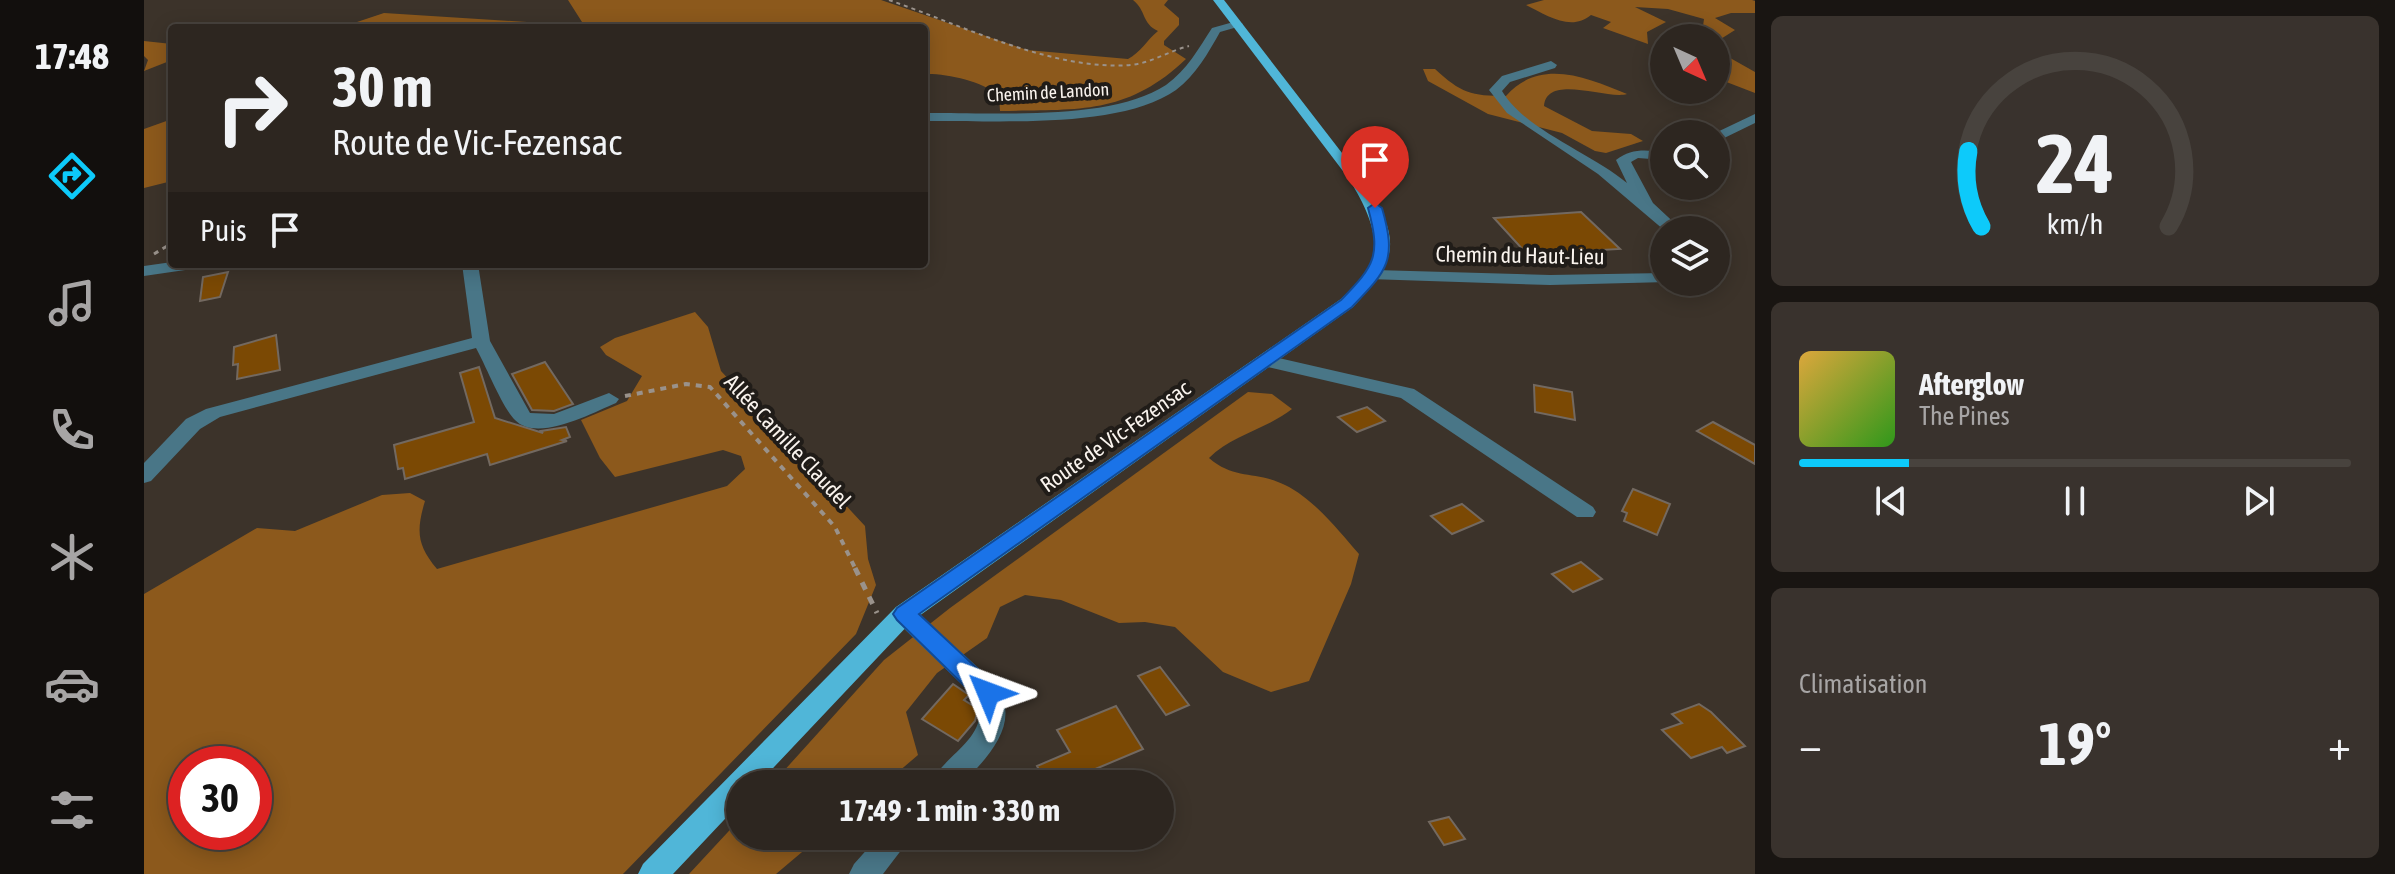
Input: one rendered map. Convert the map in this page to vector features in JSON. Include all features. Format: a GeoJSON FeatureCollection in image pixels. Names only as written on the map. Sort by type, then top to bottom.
{"type":"FeatureCollection","features":[{"type":"Feature","properties":{"kind":"main road"},"geometry":{"type":"LineString","coordinates":[[1218,0],[1355,177],[1375,208],[1382,234],[1381,255],[1375,275]]}},
{"type":"Feature","properties":{"kind":"main road","name":"Route de Vic-Fezensac"},"geometry":{"type":"LineString","coordinates":[[653,874],[897,620],[1347,303],[1375,275]]}},
{"type":"Feature","properties":{"kind":"street"},"geometry":{"type":"LineString","coordinates":[[1210,36],[1222,27],[1237,24]]}},
{"type":"Feature","properties":{"kind":"street","name":"Chemin de Landon"},"geometry":{"type":"LineString","coordinates":[[928,117],[1078,114],[1136,104],[1171,87],[1198,61],[1210,36]]}},
{"type":"Feature","properties":{"kind":"street"},"geometry":{"type":"LineString","coordinates":[[1551,65],[1506,79],[1495,90],[1497,98],[1512,112],[1602,170],[1655,216]]}},
{"type":"Feature","properties":{"kind":"street"},"geometry":{"type":"LineString","coordinates":[[1730,131],[1755,118]]}},
{"type":"Feature","properties":{"kind":"street"},"geometry":{"type":"LineString","coordinates":[[1642,203],[1623,160],[1636,154],[1650,155]]}},
{"type":"Feature","properties":{"kind":"street"},"geometry":{"type":"LineString","coordinates":[[146,266],[168,265]]}},
{"type":"Feature","properties":{"kind":"street"},"geometry":{"type":"LineString","coordinates":[[471,268],[481,341],[523,417],[530,421],[553,420],[609,399]]}},
{"type":"Feature","properties":{"kind":"street","name":"Chemin du Haut-Lieu"},"geometry":{"type":"LineString","coordinates":[[1375,275],[1550,280],[1650,278]]}},
{"type":"Feature","properties":{"kind":"street"},"geometry":{"type":"LineString","coordinates":[[144,476],[193,424],[213,413],[481,341]]}},
{"type":"Feature","properties":{"kind":"street"},"geometry":{"type":"LineString","coordinates":[[1266,361],[1407,393],[1585,512]]}},
{"type":"Feature","properties":{"kind":"street"},"geometry":{"type":"LineString","coordinates":[[897,620],[988,693],[994,704],[995,718],[989,734],[957,770]]}},
{"type":"Feature","properties":{"kind":"street"},"geometry":{"type":"LineString","coordinates":[[864,874],[885,850]]}},
{"type":"Feature","properties":{"kind":"path"},"geometry":{"type":"LineString","coordinates":[[889,0],[1003,40],[1099,65],[1147,62],[1210,36]]}},
{"type":"Feature","properties":{"kind":"path"},"geometry":{"type":"LineString","coordinates":[[146,266],[157,250],[168,245]]}},
{"type":"Feature","properties":{"kind":"path","name":"Allée Camille Claudel"},"geometry":{"type":"LineString","coordinates":[[609,399],[686,384],[710,387],[835,527],[850,551],[861,590],[879,616],[897,620]]}},
{"type":"Feature","properties":{"kind":"shaded area"},"geometry":{"type":"Polygon","coordinates":[[[568,0],[881,0],[1027,50],[1128,59],[1158,31],[1149,25],[1133,0],[1168,0],[1164,5],[1179,18],[1179,25],[1164,45],[1186,59],[1164,78],[1121,100],[1077,109],[1000,111],[999,95],[983,86],[928,74],[928,24],[582,22],[568,0]]]}},
{"type":"Feature","properties":{"kind":"shaded area"},"geometry":{"type":"Polygon","coordinates":[[[1544,0],[1752,0],[1755,1],[1755,13],[1731,13],[1715,18],[1725,24],[1703,24],[1704,19],[1668,9],[1635,7],[1666,22],[1650,24],[1648,44],[1603,28],[1611,22],[1591,15],[1583,20],[1567,22],[1526,5],[1544,0]]]}},
{"type":"Feature","properties":{"kind":"shaded area"},"geometry":{"type":"Polygon","coordinates":[[[384,13],[533,24],[351,24],[384,13]]]}},
{"type":"Feature","properties":{"kind":"shaded area"},"geometry":{"type":"Polygon","coordinates":[[[144,41],[168,44],[168,62],[144,71],[148,60],[144,56],[144,41]]]}},
{"type":"Feature","properties":{"kind":"shaded area"},"geometry":{"type":"Polygon","coordinates":[[[1730,58],[1755,72],[1755,93],[1730,83],[1730,58]]]}},
{"type":"Feature","properties":{"kind":"shaded area"},"geometry":{"type":"Polygon","coordinates":[[[1423,69],[1435,69],[1467,92],[1484,95],[1506,96],[1519,84],[1549,74],[1581,77],[1627,94],[1566,89],[1548,96],[1544,106],[1592,131],[1631,134],[1643,141],[1606,153],[1595,151],[1562,133],[1488,114],[1428,81],[1423,69]]]}},
{"type":"Feature","properties":{"kind":"shaded area"},"geometry":{"type":"Polygon","coordinates":[[[168,120],[168,182],[144,188],[144,129],[168,120]]]}},
{"type":"Feature","properties":{"kind":"shaded area"},"geometry":{"type":"Polygon","coordinates":[[[695,312],[708,327],[721,371],[865,526],[868,559],[876,585],[856,634],[623,874],[144,874],[144,594],[257,528],[295,531],[382,495],[410,493],[425,501],[420,537],[425,552],[437,569],[727,486],[745,469],[741,456],[723,450],[615,477],[600,458],[581,420],[627,401],[642,376],[606,355],[600,347],[615,338],[695,312]]]}},
{"type":"Feature","properties":{"kind":"shaded area"},"geometry":{"type":"Polygon","coordinates":[[[1248,392],[1272,394],[1292,409],[1228,443],[1209,458],[1228,470],[1274,480],[1296,491],[1325,516],[1359,554],[1351,584],[1309,681],[1271,692],[1223,672],[1175,627],[1145,622],[1119,623],[1061,600],[1025,595],[1000,607],[987,638],[937,673],[906,712],[918,755],[900,770],[785,770],[884,660],[950,608],[1248,392]]]}},
{"type":"Feature","properties":{"kind":"shaded area"},"geometry":{"type":"Polygon","coordinates":[[[726,834],[726,850],[804,850],[776,874],[689,874],[726,834]]]}},
{"type":"Feature","properties":{"kind":"building"},"geometry":{"type":"Polygon","coordinates":[[[1581,212],[1620,249],[1527,254],[1494,218],[1581,212]]]}},
{"type":"Feature","properties":{"kind":"building"},"geometry":{"type":"Polygon","coordinates":[[[228,272],[220,297],[200,301],[203,277],[228,272]]]}},
{"type":"Feature","properties":{"kind":"building"},"geometry":{"type":"Polygon","coordinates":[[[276,335],[280,370],[237,379],[238,364],[233,365],[234,347],[276,335]]]}},
{"type":"Feature","properties":{"kind":"building"},"geometry":{"type":"Polygon","coordinates":[[[545,362],[573,404],[554,411],[532,410],[512,374],[545,362]]]}},
{"type":"Feature","properties":{"kind":"building"},"geometry":{"type":"Polygon","coordinates":[[[479,367],[495,418],[543,433],[541,431],[566,427],[570,437],[562,440],[567,441],[490,465],[487,454],[405,479],[403,468],[398,469],[394,445],[474,422],[460,373],[479,367]]]}},
{"type":"Feature","properties":{"kind":"building"},"geometry":{"type":"Polygon","coordinates":[[[1534,385],[1572,392],[1575,420],[1535,412],[1534,385]]]}},
{"type":"Feature","properties":{"kind":"building"},"geometry":{"type":"Polygon","coordinates":[[[1367,407],[1385,421],[1357,432],[1338,417],[1367,407]]]}},
{"type":"Feature","properties":{"kind":"building"},"geometry":{"type":"Polygon","coordinates":[[[1713,422],[1755,445],[1755,464],[1697,431],[1713,422]]]}},
{"type":"Feature","properties":{"kind":"building"},"geometry":{"type":"Polygon","coordinates":[[[1633,489],[1670,504],[1657,535],[1624,521],[1627,513],[1622,511],[1633,489]]]}},
{"type":"Feature","properties":{"kind":"building"},"geometry":{"type":"Polygon","coordinates":[[[1462,504],[1483,521],[1452,534],[1431,516],[1462,504]]]}},
{"type":"Feature","properties":{"kind":"building"},"geometry":{"type":"Polygon","coordinates":[[[1581,562],[1602,579],[1573,592],[1552,574],[1581,562]]]}},
{"type":"Feature","properties":{"kind":"building"},"geometry":{"type":"Polygon","coordinates":[[[1160,667],[1189,705],[1166,715],[1138,676],[1160,667]]]}},
{"type":"Feature","properties":{"kind":"building"},"geometry":{"type":"Polygon","coordinates":[[[953,684],[969,695],[964,700],[975,707],[977,713],[975,721],[958,741],[922,719],[953,684]]]}},
{"type":"Feature","properties":{"kind":"building"},"geometry":{"type":"Polygon","coordinates":[[[1699,704],[1745,746],[1727,753],[1722,747],[1691,758],[1662,730],[1682,723],[1672,714],[1699,704]]]}},
{"type":"Feature","properties":{"kind":"building"},"geometry":{"type":"Polygon","coordinates":[[[1116,706],[1143,749],[1093,770],[1039,770],[1037,766],[1070,752],[1057,730],[1116,706]]]}},
{"type":"Feature","properties":{"kind":"building"},"geometry":{"type":"Polygon","coordinates":[[[1449,817],[1465,839],[1444,845],[1429,822],[1449,817]]]}},
{"type":"Feature","properties":{"kind":"route"},"geometry":{"type":"LineString","coordinates":[[988,693],[904,614],[1347,303],[1375,275],[1381,255],[1382,234],[1375,208]]}}]}
